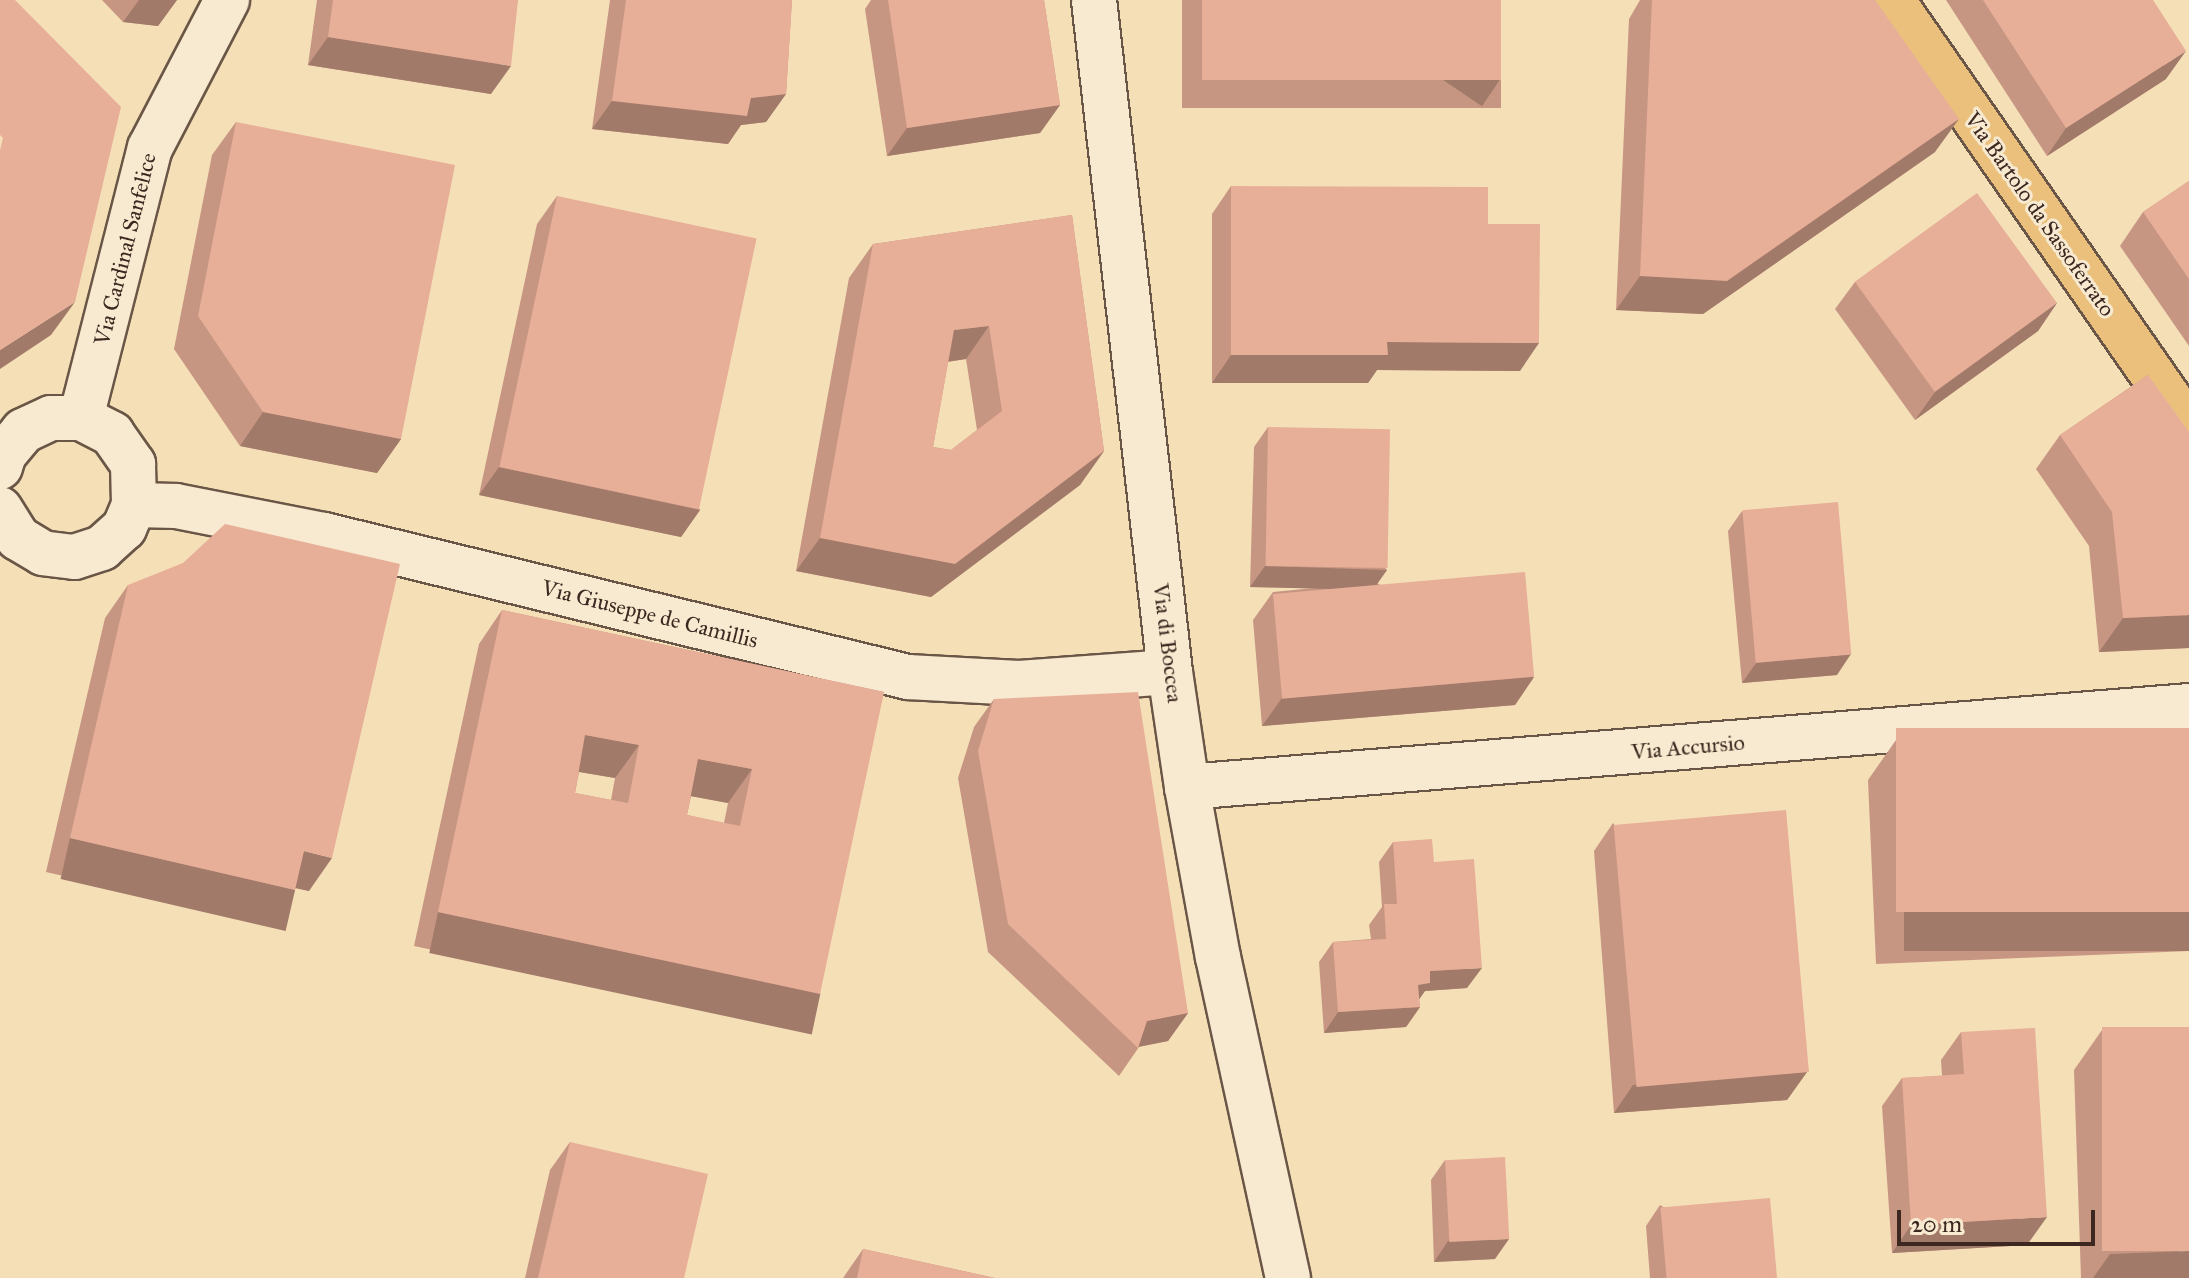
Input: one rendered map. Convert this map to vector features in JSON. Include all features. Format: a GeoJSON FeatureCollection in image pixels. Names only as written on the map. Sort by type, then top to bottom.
{"type":"FeatureCollection","features":[{"type":"Feature","properties":{"kind":"main road","name":"Via Bartolo da Sassoferrato"},"geometry":{"type":"LineString","coordinates":[[1892,0],[2189,427]]}},
{"type":"Feature","properties":{"kind":"street","name":"Via Cardinal Sanfelice"},"geometry":{"type":"LineString","coordinates":[[81,418],[114,299],[150,148],[227,0]]}},
{"type":"Feature","properties":{"kind":"street","name":"Via di Boccea"},"geometry":{"type":"LineString","coordinates":[[1094,0],[1170,672],[1187,787],[1224,986],[1288,1278]]}},
{"type":"Feature","properties":{"kind":"street"},"geometry":{"type":"LineString","coordinates":[[0,467],[4,454],[23,431],[51,418],[81,418],[112,434],[133,464],[134,505],[124,528],[102,548],[74,557],[43,553],[18,538],[0,509]]}},
{"type":"Feature","properties":{"kind":"street","name":"Via Giuseppe de Camillis"},"geometry":{"type":"LineString","coordinates":[[134,505],[176,506],[324,535],[908,677],[1019,683],[1170,672]]}},
{"type":"Feature","properties":{"kind":"street","name":"Via Accursio"},"geometry":{"type":"LineString","coordinates":[[1187,787],[2189,706]]}},
{"type":"Feature","properties":{"kind":"building"},"geometry":{"type":"Polygon","coordinates":[[[0,0],[15,0],[121,107],[75,302],[0,350],[0,150],[3,138],[0,135],[0,0]]]}},
{"type":"Feature","properties":{"kind":"building"},"geometry":{"type":"Polygon","coordinates":[[[333,0],[518,0],[511,66],[328,37],[333,0]]]}},
{"type":"Feature","properties":{"kind":"building"},"geometry":{"type":"Polygon","coordinates":[[[626,0],[792,0],[786,94],[751,98],[747,116],[612,101],[626,0]]]}},
{"type":"Feature","properties":{"kind":"building"},"geometry":{"type":"Polygon","coordinates":[[[888,0],[1044,0],[1060,105],[907,128],[888,0]]]}},
{"type":"Feature","properties":{"kind":"building"},"geometry":{"type":"Polygon","coordinates":[[[1202,0],[1501,0],[1501,80],[1202,80],[1202,0]]]}},
{"type":"Feature","properties":{"kind":"building"},"geometry":{"type":"Polygon","coordinates":[[[1652,0],[1875,0],[1959,119],[1727,281],[1640,276],[1652,0]]]}},
{"type":"Feature","properties":{"kind":"building"},"geometry":{"type":"Polygon","coordinates":[[[1983,0],[2153,0],[2186,51],[2066,128],[1983,0]]]}},
{"type":"Feature","properties":{"kind":"building"},"geometry":{"type":"Polygon","coordinates":[[[236,122],[455,165],[401,439],[263,412],[198,316],[236,122]]]}},
{"type":"Feature","properties":{"kind":"building"},"geometry":{"type":"Polygon","coordinates":[[[2189,181],[2189,279],[2143,212],[2189,181]]]}},
{"type":"Feature","properties":{"kind":"building"},"geometry":{"type":"Polygon","coordinates":[[[1231,186],[1488,187],[1488,224],[1540,224],[1539,343],[1387,342],[1388,355],[1231,355],[1231,186]]]}},
{"type":"Feature","properties":{"kind":"building"},"geometry":{"type":"Polygon","coordinates":[[[1977,193],[2057,303],[1935,392],[1855,282],[1977,193]]]}},
{"type":"Feature","properties":{"kind":"building"},"geometry":{"type":"Polygon","coordinates":[[[557,196],[757,238],[699,509],[499,467],[557,196]]]}},
{"type":"Feature","properties":{"kind":"building"},"geometry":{"type":"Polygon","coordinates":[[[1072,215],[1104,451],[955,564],[820,538],[873,244],[1072,215]],[[989,326],[954,330],[933,447],[951,450],[1002,411],[989,326]]]}},
{"type":"Feature","properties":{"kind":"building"},"geometry":{"type":"Polygon","coordinates":[[[2148,375],[2189,432],[2189,615],[2123,618],[2112,512],[2060,435],[2148,375]]]}},
{"type":"Feature","properties":{"kind":"building"},"geometry":{"type":"Polygon","coordinates":[[[1268,427],[1390,429],[1388,568],[1266,566],[1268,427]]]}},
{"type":"Feature","properties":{"kind":"building"},"geometry":{"type":"Polygon","coordinates":[[[1838,502],[1851,654],[1756,663],[1742,510],[1838,502]]]}},
{"type":"Feature","properties":{"kind":"building"},"geometry":{"type":"Polygon","coordinates":[[[225,524],[400,564],[332,858],[304,851],[295,890],[70,838],[128,585],[183,563],[225,524]]]}},
{"type":"Feature","properties":{"kind":"building"},"geometry":{"type":"Polygon","coordinates":[[[1525,572],[1534,677],[1282,699],[1273,594],[1525,572]]]}},
{"type":"Feature","properties":{"kind":"building"},"geometry":{"type":"Polygon","coordinates":[[[502,610],[884,692],[820,994],[438,912],[502,610]],[[585,735],[575,793],[628,803],[639,745],[585,735]],[[698,759],[687,815],[740,826],[752,769],[698,759]]]}},
{"type":"Feature","properties":{"kind":"building"},"geometry":{"type":"Polygon","coordinates":[[[1138,692],[1188,1013],[1147,1021],[1138,1048],[1008,924],[978,751],[994,699],[1138,692]]]}},
{"type":"Feature","properties":{"kind":"building"},"geometry":{"type":"Polygon","coordinates":[[[1896,728],[2189,728],[2189,912],[1896,912],[1896,728]]]}},
{"type":"Feature","properties":{"kind":"building"},"geometry":{"type":"Polygon","coordinates":[[[1786,810],[1809,1072],[1637,1087],[1614,825],[1786,810]]]}},
{"type":"Feature","properties":{"kind":"building"},"geometry":{"type":"Polygon","coordinates":[[[1432,839],[1434,862],[1474,859],[1482,968],[1430,971],[1430,983],[1418,985],[1420,1007],[1338,1012],[1333,942],[1386,939],[1384,904],[1397,904],[1393,842],[1432,839]]]}},
{"type":"Feature","properties":{"kind":"building"},"geometry":{"type":"Polygon","coordinates":[[[2102,1027],[2189,1027],[2189,1251],[2102,1251],[2102,1027]]]}},
{"type":"Feature","properties":{"kind":"building"},"geometry":{"type":"Polygon","coordinates":[[[2035,1028],[2047,1217],[1911,1225],[1902,1078],[1964,1074],[1961,1032],[2035,1028]]]}},
{"type":"Feature","properties":{"kind":"building"},"geometry":{"type":"Polygon","coordinates":[[[570,1142],[708,1174],[684,1278],[538,1278],[570,1142]]]}},
{"type":"Feature","properties":{"kind":"building"},"geometry":{"type":"Polygon","coordinates":[[[1505,1157],[1509,1239],[1449,1242],[1445,1160],[1505,1157]]]}},
{"type":"Feature","properties":{"kind":"building"},"geometry":{"type":"Polygon","coordinates":[[[1770,1198],[1777,1278],[1667,1278],[1660,1208],[1770,1198]]]}},
{"type":"Feature","properties":{"kind":"building"},"geometry":{"type":"Polygon","coordinates":[[[863,1249],[995,1278],[857,1278],[863,1249]]]}}]}
